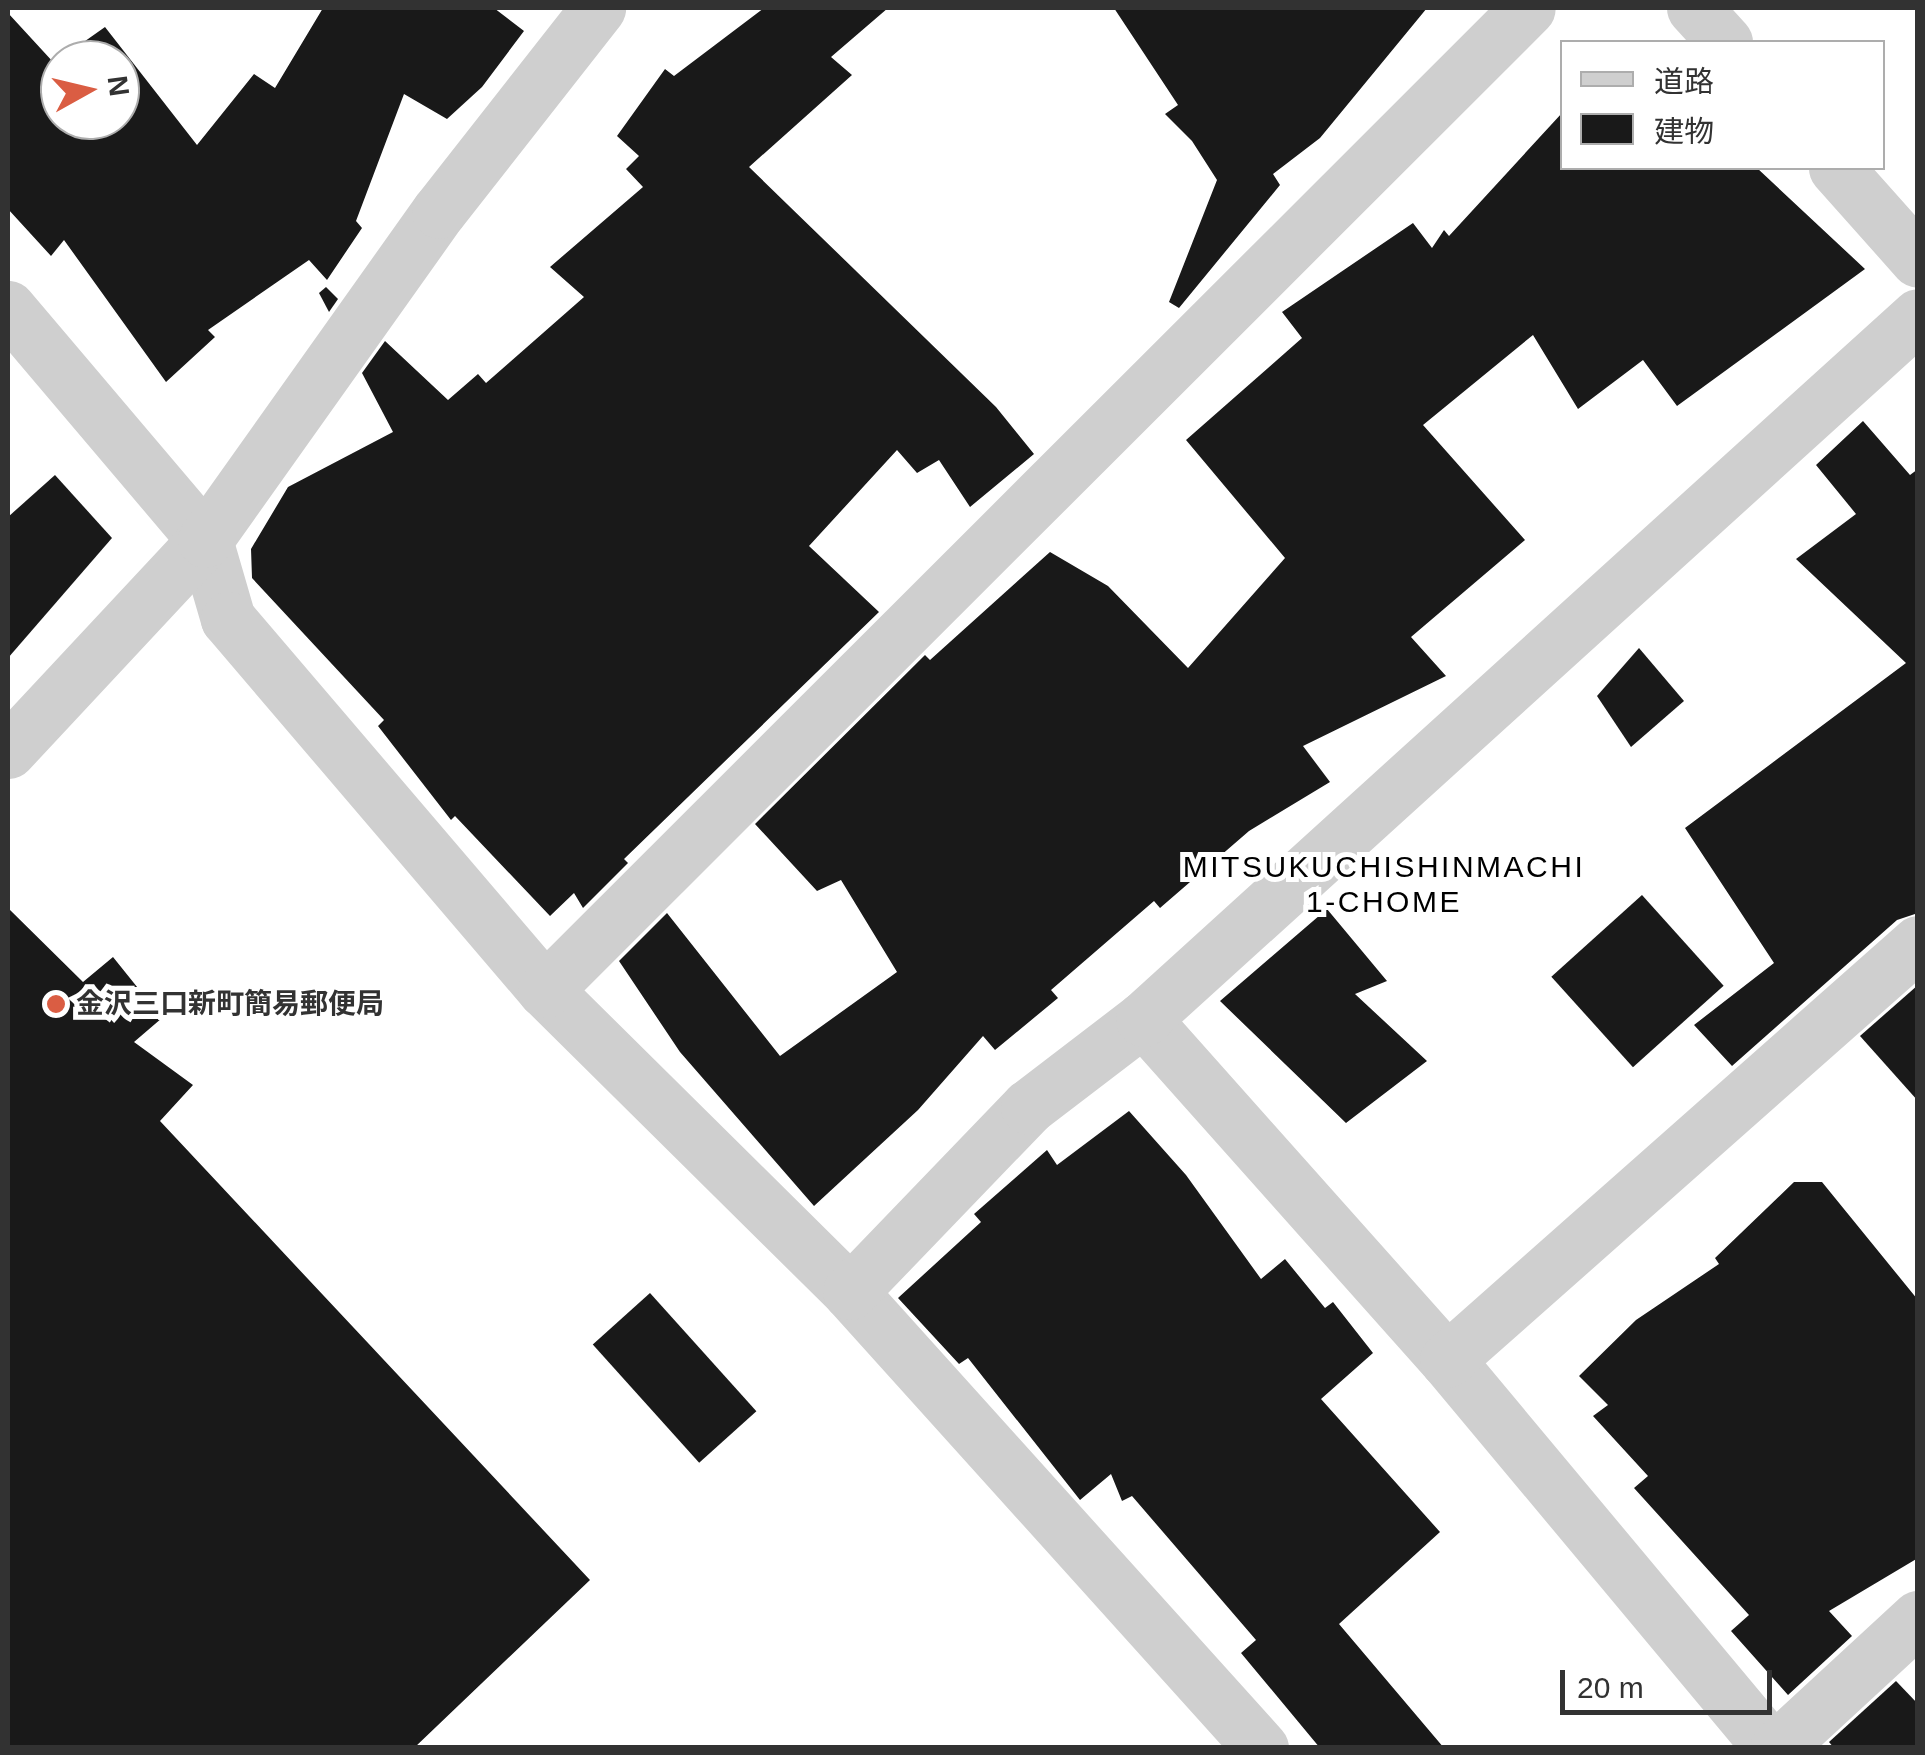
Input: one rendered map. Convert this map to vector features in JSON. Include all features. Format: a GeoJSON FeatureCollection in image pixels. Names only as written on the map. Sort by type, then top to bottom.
{"type":"FeatureCollection","features":[{"type":"Feature","properties":{"kind":"street"},"geometry":{"type":"LineString","coordinates":[[8,751],[205,540],[438,211],[598,8]]}},
{"type":"Feature","properties":{"kind":"street"},"geometry":{"type":"LineString","coordinates":[[544,990],[1528,8]]}},
{"type":"Feature","properties":{"kind":"street"},"geometry":{"type":"LineString","coordinates":[[1694,8],[1723,40]]}},
{"type":"Feature","properties":{"kind":"street"},"geometry":{"type":"LineString","coordinates":[[1838,170],[1918,260]]}},
{"type":"Feature","properties":{"kind":"street"},"geometry":{"type":"LineString","coordinates":[[8,308],[205,540],[228,620],[544,990],[850,1292],[1262,1748]]}},
{"type":"Feature","properties":{"kind":"street"},"geometry":{"type":"LineString","coordinates":[[850,1292],[1028,1107],[1143,1019],[1918,316]]}},
{"type":"Feature","properties":{"kind":"street"},"geometry":{"type":"LineString","coordinates":[[1447,1360],[1918,943]]}},
{"type":"Feature","properties":{"kind":"street"},"geometry":{"type":"LineString","coordinates":[[1143,1019],[1447,1360],[1774,1748],[1918,1618]]}},
{"type":"Feature","properties":{"kind":"building"},"geometry":{"type":"Polygon","coordinates":[[[323,8],[494,8],[524,31],[482,87],[447,119],[404,94],[356,221],[362,228],[327,280],[309,260],[208,330],[215,337],[166,382],[64,240],[51,256],[8,209],[8,13],[40,48],[40,140],[140,140],[140,72],[197,145],[254,74],[275,88],[323,8]]]}},
{"type":"Feature","properties":{"kind":"building"},"geometry":{"type":"Polygon","coordinates":[[[764,8],[888,8],[831,57],[852,75],[749,167],[996,407],[1034,454],[970,507],[939,460],[917,473],[897,450],[809,546],[879,612],[624,859],[628,863],[583,908],[574,893],[550,916],[455,816],[451,820],[378,726],[384,720],[252,578],[251,549],[288,487],[393,432],[362,373],[385,341],[448,400],[478,374],[486,383],[584,297],[550,267],[643,187],[626,169],[639,156],[617,136],[665,69],[674,76],[764,8]]]}},
{"type":"Feature","properties":{"kind":"building"},"geometry":{"type":"Polygon","coordinates":[[[1114,8],[1427,8],[1320,138],[1273,174],[1280,185],[1179,308],[1169,302],[1217,180],[1192,141],[1165,114],[1178,105],[1114,8]]]}},
{"type":"Feature","properties":{"kind":"building"},"geometry":{"type":"Polygon","coordinates":[[[105,27],[115,40],[87,40],[105,27]]]}},
{"type":"Feature","properties":{"kind":"building"},"geometry":{"type":"Polygon","coordinates":[[[1560,115],[1560,170],[1759,170],[1865,269],[1677,406],[1643,360],[1578,409],[1533,335],[1423,425],[1525,540],[1411,637],[1446,676],[1303,746],[1330,782],[1249,831],[1160,908],[1154,901],[1051,990],[1058,998],[995,1050],[983,1036],[918,1110],[814,1206],[680,1052],[619,961],[667,913],[780,1056],[897,972],[841,880],[817,891],[755,824],[925,655],[930,660],[1050,552],[1108,586],[1188,668],[1285,558],[1186,440],[1302,338],[1282,312],[1413,223],[1432,248],[1444,230],[1449,236],[1560,115]]]}},
{"type":"Feature","properties":{"kind":"building"},"geometry":{"type":"Polygon","coordinates":[[[326,287],[338,299],[329,312],[319,293],[326,287]]]}},
{"type":"Feature","properties":{"kind":"building"},"geometry":{"type":"Polygon","coordinates":[[[1863,421],[1910,475],[1918,469],[1918,913],[1897,920],[1732,1066],[1694,1025],[1774,963],[1685,828],[1906,663],[1796,559],[1856,514],[1816,465],[1863,421]]]}},
{"type":"Feature","properties":{"kind":"building"},"geometry":{"type":"Polygon","coordinates":[[[55,475],[112,538],[8,658],[8,517],[55,475]]]}},
{"type":"Feature","properties":{"kind":"building"},"geometry":{"type":"Polygon","coordinates":[[[1639,648],[1684,701],[1631,747],[1597,696],[1639,648]]]}},
{"type":"Feature","properties":{"kind":"building"},"geometry":{"type":"Polygon","coordinates":[[[1642,895],[1724,986],[1633,1067],[1551,977],[1642,895]]]}},
{"type":"Feature","properties":{"kind":"building"},"geometry":{"type":"Polygon","coordinates":[[[8,908],[83,982],[113,957],[162,1018],[134,1042],[193,1085],[160,1121],[590,1580],[414,1748],[8,1748],[8,908]]]}},
{"type":"Feature","properties":{"kind":"building"},"geometry":{"type":"Polygon","coordinates":[[[1327,909],[1387,981],[1355,994],[1427,1061],[1346,1123],[1220,1001],[1327,909]]]}},
{"type":"Feature","properties":{"kind":"building"},"geometry":{"type":"Polygon","coordinates":[[[1918,985],[1918,1101],[1860,1036],[1918,985]]]}},
{"type":"Feature","properties":{"kind":"building"},"geometry":{"type":"Polygon","coordinates":[[[1129,1111],[1186,1175],[1261,1279],[1285,1259],[1325,1308],[1333,1302],[1373,1353],[1321,1399],[1440,1532],[1339,1624],[1444,1748],[1320,1748],[1241,1653],[1256,1640],[1132,1496],[1122,1501],[1111,1474],[1080,1500],[968,1358],[959,1364],[898,1298],[981,1222],[974,1214],[1047,1150],[1057,1165],[1129,1111]]]}},
{"type":"Feature","properties":{"kind":"building"},"geometry":{"type":"Polygon","coordinates":[[[1794,1182],[1822,1182],[1918,1300],[1918,1558],[1829,1611],[1852,1636],[1788,1695],[1731,1631],[1749,1615],[1634,1488],[1648,1476],[1593,1416],[1608,1405],[1579,1376],[1636,1320],[1719,1264],[1715,1258],[1794,1182]]]}},
{"type":"Feature","properties":{"kind":"building"},"geometry":{"type":"Polygon","coordinates":[[[650,1293],[756,1411],[699,1463],[593,1345],[650,1293]]]}},
{"type":"Feature","properties":{"kind":"building"},"geometry":{"type":"Polygon","coordinates":[[[1896,1681],[1918,1704],[1918,1748],[1834,1748],[1829,1742],[1896,1681]]]}},
{"type":"Feature","properties":{"kind":"place","name":"金沢三口新町簡易郵便局"},"geometry":{"type":"Point","coordinates":[56,1004]}},
{"type":"Feature","properties":{"kind":"district","name":"MITSUKUCHISHINMACHI 1-CHOME"},"geometry":{"type":"Point","coordinates":[1384,884]}}]}
